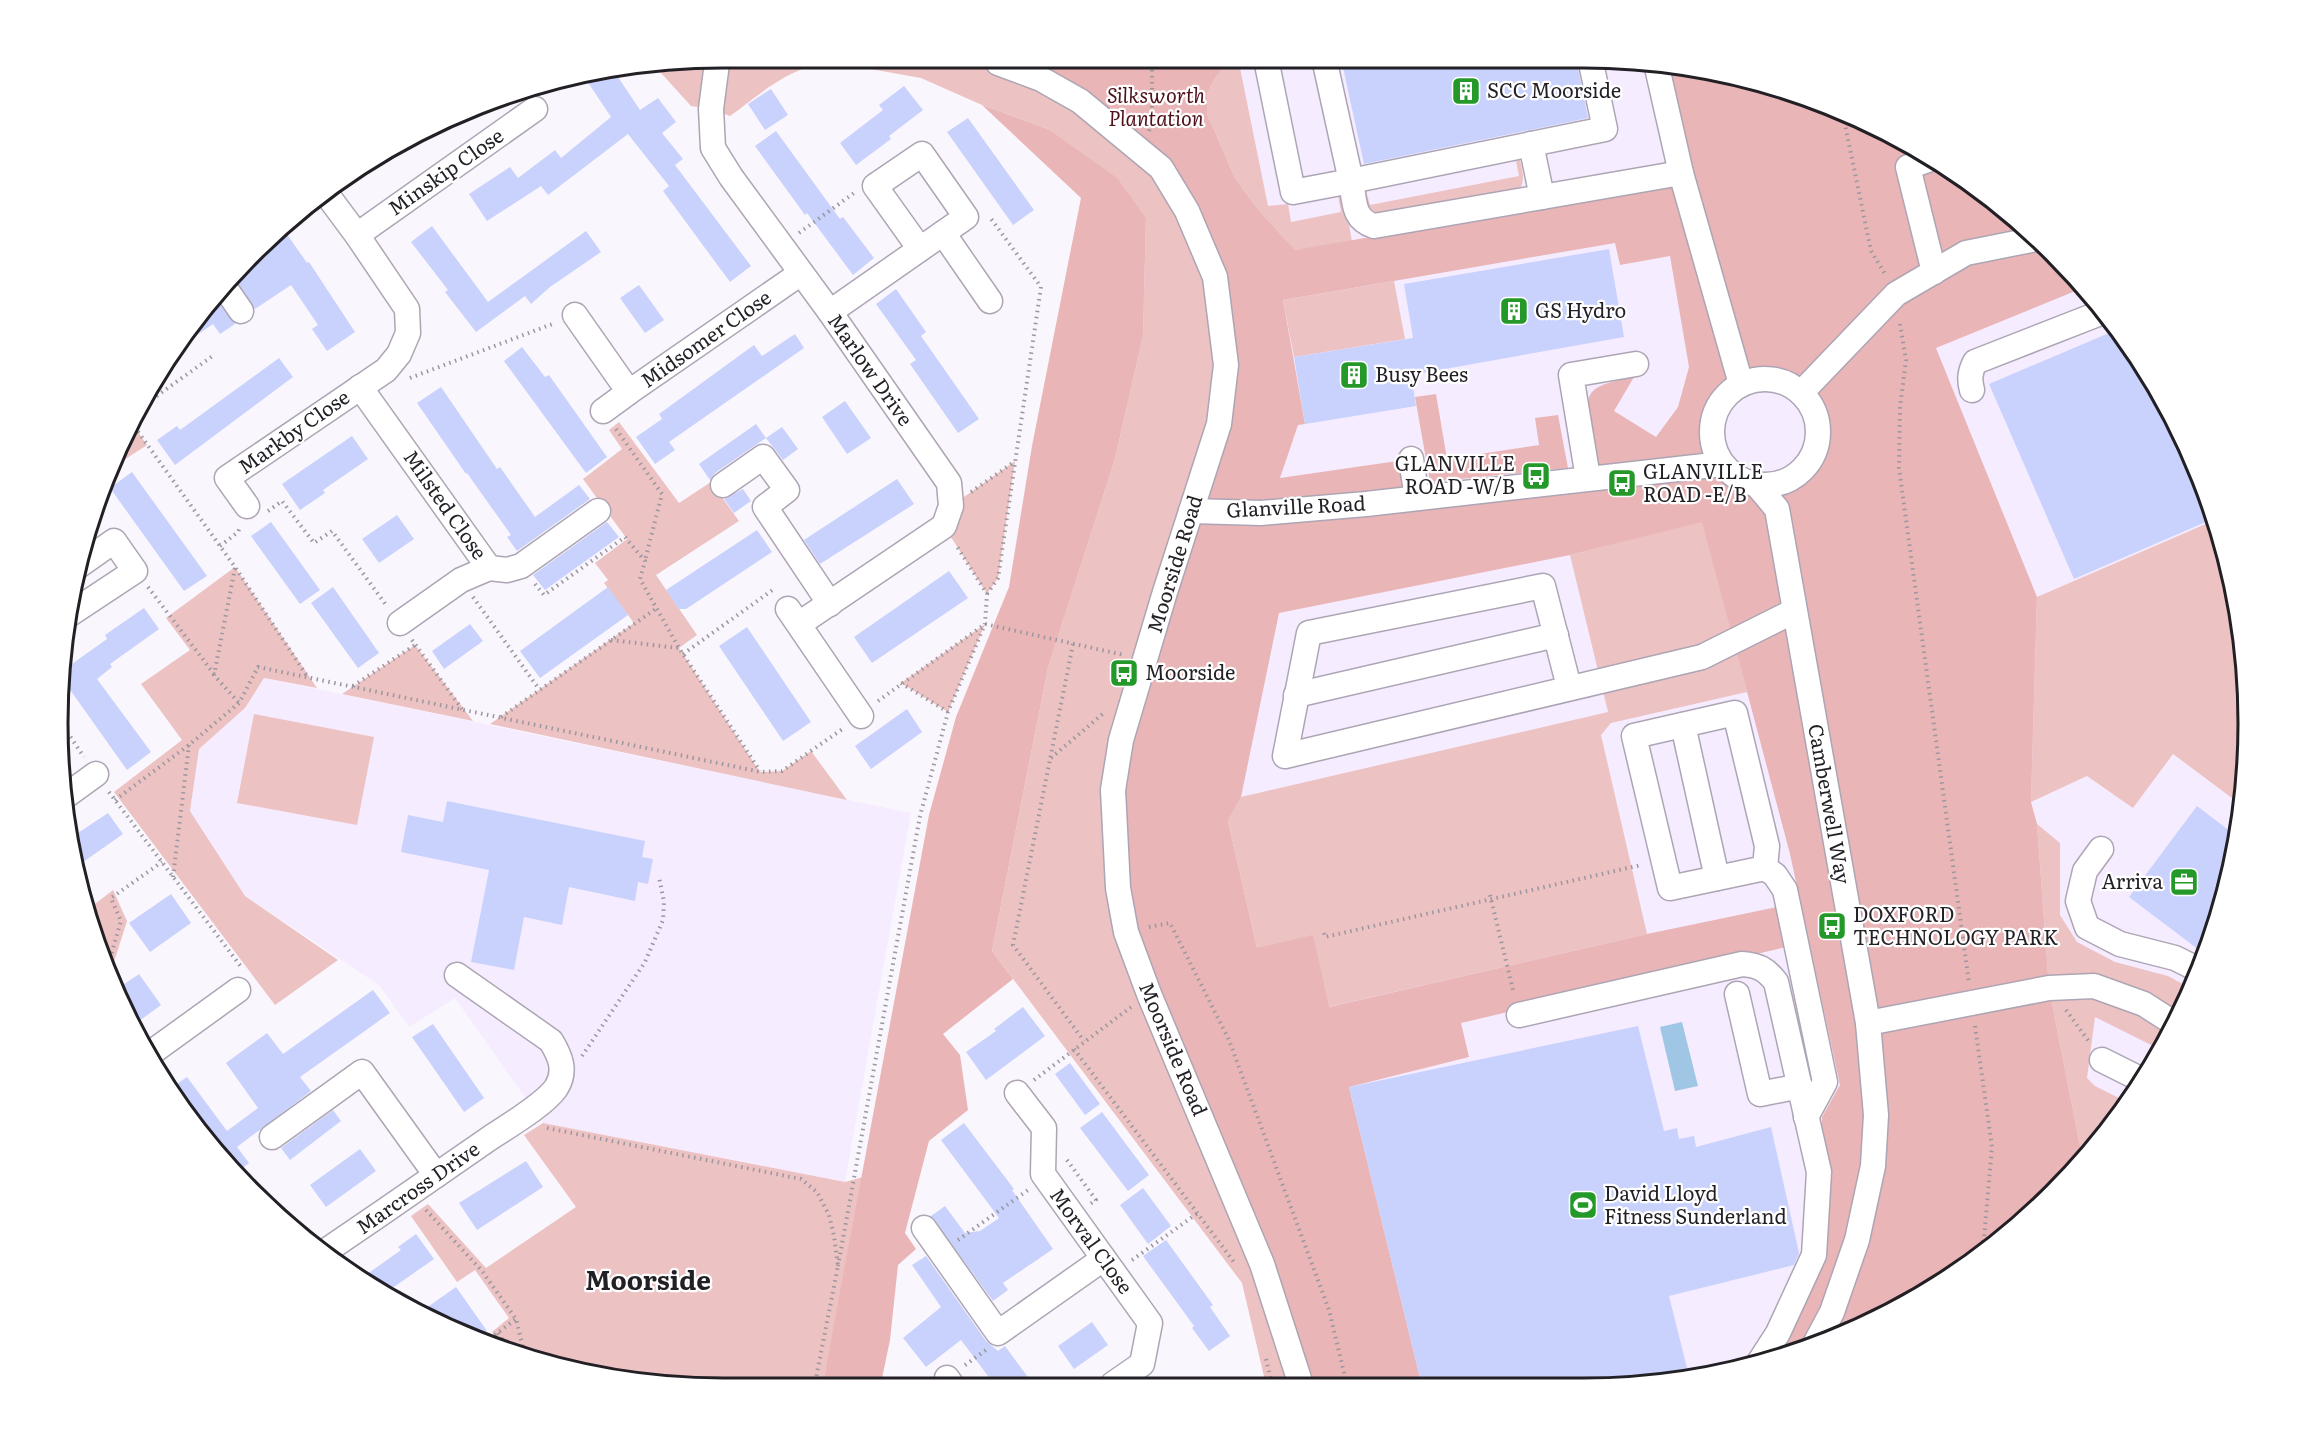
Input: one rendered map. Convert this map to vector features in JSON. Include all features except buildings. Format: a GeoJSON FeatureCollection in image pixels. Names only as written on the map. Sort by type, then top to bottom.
{"type":"FeatureCollection","features":[{"type":"Feature","properties":{"kind":"street","name":"Marlow Drive"},"geometry":{"type":"LineString","coordinates":[[716,68],[711,109],[713,148],[730,177],[830,312],[949,483],[947,516]]}},
{"type":"Feature","properties":{"kind":"street","name":"Moorside Road"},"geometry":{"type":"LineString","coordinates":[[1011,68],[1041,79],[1080,101],[1161,168],[1187,211],[1215,277],[1226,365],[1219,424],[1121,740],[1113,790],[1118,888],[1126,932],[1149,994],[1262,1264],[1299,1378]]}},
{"type":"Feature","properties":{"kind":"street"},"geometry":{"type":"LineString","coordinates":[[1268,68],[1293,192],[1605,129],[1593,68]]}},
{"type":"Feature","properties":{"kind":"street"},"geometry":{"type":"LineString","coordinates":[[1326,68],[1358,218],[1365,224],[1374,226],[1681,174]]}},
{"type":"Feature","properties":{"kind":"street"},"geometry":{"type":"LineString","coordinates":[[1658,72],[1681,174],[1741,384]]}},
{"type":"Feature","properties":{"kind":"street","name":"Minskip Close"},"geometry":{"type":"LineString","coordinates":[[357,235],[535,109]]}},
{"type":"Feature","properties":{"kind":"street"},"geometry":{"type":"LineString","coordinates":[[1532,144],[1542,197]]}},
{"type":"Feature","properties":{"kind":"street"},"geometry":{"type":"LineString","coordinates":[[830,312],[966,217],[922,153],[875,186],[920,249]]}},
{"type":"Feature","properties":{"kind":"street"},"geometry":{"type":"LineString","coordinates":[[1913,158],[1934,272]]}},
{"type":"Feature","properties":{"kind":"street"},"geometry":{"type":"LineString","coordinates":[[330,199],[406,309],[408,333],[399,354],[386,370],[360,387]]}},
{"type":"Feature","properties":{"kind":"street"},"geometry":{"type":"LineString","coordinates":[[943,233],[990,301]]}},
{"type":"Feature","properties":{"kind":"street"},"geometry":{"type":"LineString","coordinates":[[1801,393],[1896,294],[1966,253],[2026,241]]}},
{"type":"Feature","properties":{"kind":"street","name":"Midsomer Close"},"geometry":{"type":"LineString","coordinates":[[575,315],[629,392],[801,273]]}},
{"type":"Feature","properties":{"kind":"street"},"geometry":{"type":"LineString","coordinates":[[228,293],[241,311]]}},
{"type":"Feature","properties":{"kind":"street"},"geometry":{"type":"LineString","coordinates":[[1972,390],[1971,370],[1975,362],[2095,315]]}},
{"type":"Feature","properties":{"kind":"street"},"geometry":{"type":"LineString","coordinates":[[1588,478],[1571,375],[1636,364]]}},
{"type":"Feature","properties":{"kind":"street"},"geometry":{"type":"LineString","coordinates":[[1758,379],[1775,380],[1792,386],[1801,393],[1812,408],[1816,417],[1818,435],[1814,451],[1805,467],[1790,478],[1773,484],[1757,484],[1740,479],[1722,464],[1714,447],[1712,430],[1716,412],[1722,400],[1741,384],[1758,379]]}},
{"type":"Feature","properties":{"kind":"street","name":"Markby Close"},"geometry":{"type":"LineString","coordinates":[[253,515],[227,478],[360,387]]}},
{"type":"Feature","properties":{"kind":"street","name":"Milsted Close"},"geometry":{"type":"LineString","coordinates":[[360,387],[489,568],[461,580],[400,623]]}},
{"type":"Feature","properties":{"kind":"street"},"geometry":{"type":"LineString","coordinates":[[603,411],[629,392]]}},
{"type":"Feature","properties":{"kind":"street"},"geometry":{"type":"LineString","coordinates":[[723,485],[763,457],[787,490],[765,507],[830,604]]}},
{"type":"Feature","properties":{"kind":"street"},"geometry":{"type":"LineString","coordinates":[[1411,459],[1417,498]]}},
{"type":"Feature","properties":{"kind":"street","name":"Glanville Road"},"geometry":{"type":"LineString","coordinates":[[1191,511],[1261,513],[1722,464]]}},
{"type":"Feature","properties":{"kind":"street"},"geometry":{"type":"LineString","coordinates":[[1777,509],[1790,478]]}},
{"type":"Feature","properties":{"kind":"street","name":"Camberwell Way"},"geometry":{"type":"LineString","coordinates":[[1757,484],[1777,509],[1868,1023],[1876,1115],[1873,1166],[1857,1240],[1832,1312],[1821,1332]]}},
{"type":"Feature","properties":{"kind":"street"},"geometry":{"type":"LineString","coordinates":[[489,568],[507,570],[521,566],[597,511]]}},
{"type":"Feature","properties":{"kind":"street"},"geometry":{"type":"LineString","coordinates":[[861,716],[793,616],[830,604],[947,516]]}},
{"type":"Feature","properties":{"kind":"street"},"geometry":{"type":"LineString","coordinates":[[78,609],[135,570],[114,541],[89,559]]}},
{"type":"Feature","properties":{"kind":"street"},"geometry":{"type":"LineString","coordinates":[[1569,687],[1544,585],[1309,633],[1285,756],[1702,657],[1794,611]]}},
{"type":"Feature","properties":{"kind":"street"},"geometry":{"type":"LineString","coordinates":[[1296,695],[1556,636]]}},
{"type":"Feature","properties":{"kind":"street"},"geometry":{"type":"LineString","coordinates":[[1765,868],[1767,846],[1735,714],[1635,736],[1670,888],[1765,868],[1775,875],[1785,890],[1825,1082],[1806,1117]]}},
{"type":"Feature","properties":{"kind":"street"},"geometry":{"type":"LineString","coordinates":[[1683,725],[1718,878]]}},
{"type":"Feature","properties":{"kind":"street"},"geometry":{"type":"LineString","coordinates":[[71,792],[96,774]]}},
{"type":"Feature","properties":{"kind":"street"},"geometry":{"type":"LineString","coordinates":[[2101,849],[2085,871],[2078,901],[2087,927],[2120,944],[2175,958],[2191,966]]}},
{"type":"Feature","properties":{"kind":"street"},"geometry":{"type":"LineString","coordinates":[[1519,1015],[1742,964],[1757,965],[1769,973],[1776,982],[1819,1172],[1814,1255],[1778,1333],[1767,1351]]}},
{"type":"Feature","properties":{"kind":"street"},"geometry":{"type":"LineString","coordinates":[[458,975],[551,1041],[560,1057],[562,1073],[557,1087]]}},
{"type":"Feature","properties":{"kind":"street"},"geometry":{"type":"LineString","coordinates":[[1868,1023],[2049,988],[2094,986],[2144,1004],[2167,1019]]}},
{"type":"Feature","properties":{"kind":"street"},"geometry":{"type":"LineString","coordinates":[[155,1050],[238,990]]}},
{"type":"Feature","properties":{"kind":"street"},"geometry":{"type":"LineString","coordinates":[[1737,994],[1760,1094],[1800,1086]]}},
{"type":"Feature","properties":{"kind":"street"},"geometry":{"type":"LineString","coordinates":[[2102,1060],[2134,1076]]}},
{"type":"Feature","properties":{"kind":"street"},"geometry":{"type":"LineString","coordinates":[[272,1137],[362,1072],[436,1175]]}},
{"type":"Feature","properties":{"kind":"street","name":"Marcross Drive"},"geometry":{"type":"LineString","coordinates":[[331,1247],[513,1122],[548,1097],[557,1087]]}},
{"type":"Feature","properties":{"kind":"street","name":"Morval Close"},"geometry":{"type":"LineString","coordinates":[[1017,1093],[1044,1128],[1043,1174],[1150,1323],[1142,1364],[1124,1378]]}},
{"type":"Feature","properties":{"kind":"street"},"geometry":{"type":"LineString","coordinates":[[924,1228],[998,1333],[1108,1266]]}},
{"type":"Feature","properties":{"kind":"path"},"geometry":{"type":"LineString","coordinates":[[1144,155],[1152,120],[1152,68]]}},
{"type":"Feature","properties":{"kind":"path"},"geometry":{"type":"LineString","coordinates":[[1845,122],[1871,251],[1896,294],[1906,360],[1900,407],[1899,468],[1992,1147],[1983,1240]]}},
{"type":"Feature","properties":{"kind":"path"},"geometry":{"type":"LineString","coordinates":[[781,245],[861,188],[875,186]]}},
{"type":"Feature","properties":{"kind":"path"},"geometry":{"type":"LineString","coordinates":[[816,1378],[920,816],[948,712],[985,624],[987,594],[998,578],[1041,287],[989,216],[966,217]]}},
{"type":"Feature","properties":{"kind":"path"},"geometry":{"type":"LineString","coordinates":[[386,370],[395,383],[575,315]]}},
{"type":"Feature","properties":{"kind":"path"},"geometry":{"type":"LineString","coordinates":[[153,398],[214,355]]}},
{"type":"Feature","properties":{"kind":"path"},"geometry":{"type":"LineString","coordinates":[[603,411],[662,494],[640,579],[679,648],[760,772]]}},
{"type":"Feature","properties":{"kind":"path"},"geometry":{"type":"LineString","coordinates":[[137,430],[235,567],[308,677]]}},
{"type":"Feature","properties":{"kind":"path"},"geometry":{"type":"LineString","coordinates":[[987,594],[947,516],[1015,461]]}},
{"type":"Feature","properties":{"kind":"path"},"geometry":{"type":"LineString","coordinates":[[238,532],[253,515],[282,501],[314,543],[332,531],[400,623]]}},
{"type":"Feature","properties":{"kind":"path"},"geometry":{"type":"LineString","coordinates":[[536,586],[544,596],[625,537],[645,561]]}},
{"type":"Feature","properties":{"kind":"path"},"geometry":{"type":"LineString","coordinates":[[220,546],[229,539]]}},
{"type":"Feature","properties":{"kind":"path"},"geometry":{"type":"LineString","coordinates":[[214,675],[235,567]]}},
{"type":"Feature","properties":{"kind":"path"},"geometry":{"type":"LineString","coordinates":[[135,570],[214,675],[239,703]]}},
{"type":"Feature","properties":{"kind":"path"},"geometry":{"type":"LineString","coordinates":[[461,580],[539,689]]}},
{"type":"Feature","properties":{"kind":"path"},"geometry":{"type":"LineString","coordinates":[[683,654],[774,588],[793,616]]}},
{"type":"Feature","properties":{"kind":"path"},"geometry":{"type":"LineString","coordinates":[[501,717],[657,608]]}},
{"type":"Feature","properties":{"kind":"path"},"geometry":{"type":"LineString","coordinates":[[892,690],[985,624],[1145,660]]}},
{"type":"Feature","properties":{"kind":"path"},"geometry":{"type":"LineString","coordinates":[[609,640],[679,648]]}},
{"type":"Feature","properties":{"kind":"path"},"geometry":{"type":"LineString","coordinates":[[1073,644],[1013,945],[1084,1041]]}},
{"type":"Feature","properties":{"kind":"path"},"geometry":{"type":"LineString","coordinates":[[353,686],[415,645]]}},
{"type":"Feature","properties":{"kind":"path"},"geometry":{"type":"LineString","coordinates":[[423,654],[462,710]]}},
{"type":"Feature","properties":{"kind":"path"},"geometry":{"type":"LineString","coordinates":[[115,800],[189,745],[239,703],[258,667],[760,772],[782,771],[861,716]]}},
{"type":"Feature","properties":{"kind":"path"},"geometry":{"type":"LineString","coordinates":[[901,683],[948,712]]}},
{"type":"Feature","properties":{"kind":"path"},"geometry":{"type":"LineString","coordinates":[[1050,759],[1138,685]]}},
{"type":"Feature","properties":{"kind":"path"},"geometry":{"type":"LineString","coordinates":[[68,733],[115,800],[251,980],[238,990]]}},
{"type":"Feature","properties":{"kind":"path"},"geometry":{"type":"LineString","coordinates":[[173,878],[189,745]]}},
{"type":"Feature","properties":{"kind":"path"},"geometry":{"type":"LineString","coordinates":[[111,956],[121,921],[111,898],[162,862]]}},
{"type":"Feature","properties":{"kind":"path"},"geometry":{"type":"LineString","coordinates":[[1324,933],[1325,937],[1491,897],[1644,864]]}},
{"type":"Feature","properties":{"kind":"path"},"geometry":{"type":"LineString","coordinates":[[557,1087],[578,1062],[645,962],[663,920],[664,902],[659,877]]}},
{"type":"Feature","properties":{"kind":"path"},"geometry":{"type":"LineString","coordinates":[[1491,897],[1519,1015]]}},
{"type":"Feature","properties":{"kind":"path"},"geometry":{"type":"LineString","coordinates":[[1126,932],[1170,923],[1229,1040],[1329,1310],[1345,1378]]}},
{"type":"Feature","properties":{"kind":"path"},"geometry":{"type":"LineString","coordinates":[[2049,988],[2102,1060]]}},
{"type":"Feature","properties":{"kind":"path"},"geometry":{"type":"LineString","coordinates":[[1017,1093],[1133,1006]]}},
{"type":"Feature","properties":{"kind":"path"},"geometry":{"type":"LineString","coordinates":[[1074,1049],[1241,1271]]}},
{"type":"Feature","properties":{"kind":"path"},"geometry":{"type":"LineString","coordinates":[[513,1122],[801,1179],[817,1192],[829,1215],[838,1266]]}},
{"type":"Feature","properties":{"kind":"path"},"geometry":{"type":"LineString","coordinates":[[941,1252],[1046,1178]]}},
{"type":"Feature","properties":{"kind":"path"},"geometry":{"type":"LineString","coordinates":[[1087,1188],[1092,1196]]}},
{"type":"Feature","properties":{"kind":"path"},"geometry":{"type":"LineString","coordinates":[[411,1193],[482,1271],[516,1319],[523,1346]]}},
{"type":"Feature","properties":{"kind":"path"},"geometry":{"type":"LineString","coordinates":[[1108,1266],[1198,1214]]}},
{"type":"Feature","properties":{"kind":"path"},"geometry":{"type":"LineString","coordinates":[[494,1336],[516,1319]]}},
{"type":"Feature","properties":{"kind":"path"},"geometry":{"type":"LineString","coordinates":[[498,1333],[502,1339]]}},
{"type":"Feature","properties":{"kind":"path"},"geometry":{"type":"LineString","coordinates":[[953,1378],[994,1343],[998,1333]]}},
{"type":"Feature","properties":{"kind":"path"},"geometry":{"type":"LineString","coordinates":[[1264,1350],[1270,1378]]}},
{"type":"Feature","properties":{"kind":"shaded area"},"geometry":{"type":"Polygon","coordinates":[[[806,68],[787,76],[763,91],[730,116],[711,109],[691,106],[659,71],[806,68]]]}},
{"type":"Feature","properties":{"kind":"shaded area"},"geometry":{"type":"Polygon","coordinates":[[[865,68],[1009,68],[1080,101],[1187,211],[1226,365],[1145,660],[1299,1378],[1264,1378],[1242,1283],[992,951],[1048,668],[1115,459],[1143,336],[1146,218],[1048,129],[982,105],[921,78],[865,68]]]}},
{"type":"Feature","properties":{"kind":"shaded area"},"geometry":{"type":"Polygon","coordinates":[[[1082,68],[1625,69],[1668,73],[1752,90],[1833,117],[1872,135],[1910,155],[1981,203],[2046,259],[2102,324],[2127,359],[2150,395],[2188,472],[2203,512],[2225,595],[2232,637],[2238,722],[2232,808],[2225,850],[2203,933],[2188,973],[2150,1050],[2127,1086],[2102,1121],[2046,1186],[1981,1242],[1946,1267],[1910,1290],[1833,1328],[1793,1343],[1710,1365],[1668,1372],[1582,1378],[1420,1378],[1312,935],[1257,948],[1082,68]]]}},
{"type":"Feature","properties":{"kind":"shaded area"},"geometry":{"type":"Polygon","coordinates":[[[1223,68],[1240,68],[1268,206],[1288,204],[1291,222],[1341,212],[1338,196],[1344,195],[1352,242],[1295,250],[1256,207],[1235,178],[1207,114],[1207,94],[1223,68]]]}},
{"type":"Feature","properties":{"kind":"shaded area"},"geometry":{"type":"Polygon","coordinates":[[[1520,160],[1523,179],[1519,190],[1378,216],[1367,209],[1363,191],[1366,191],[1370,205],[1519,176],[1516,161],[1520,160]]]}},
{"type":"Feature","properties":{"kind":"shaded area"},"geometry":{"type":"Polygon","coordinates":[[[1394,281],[1405,339],[1294,357],[1283,300],[1394,281]]]}},
{"type":"Feature","properties":{"kind":"shaded area"},"geometry":{"type":"Polygon","coordinates":[[[619,422],[679,503],[711,482],[739,521],[656,575],[697,635],[679,648],[760,772],[782,771],[811,751],[847,800],[490,724],[634,623],[604,583],[608,580],[595,563],[627,539],[583,479],[622,449],[609,430],[619,422]]]}},
{"type":"Feature","properties":{"kind":"shaded area"},"geometry":{"type":"Polygon","coordinates":[[[137,430],[147,445],[122,461],[137,430]]]}},
{"type":"Feature","properties":{"kind":"shaded area"},"geometry":{"type":"Polygon","coordinates":[[[1015,461],[998,578],[987,594],[944,526],[951,506],[1015,461]]]}},
{"type":"Feature","properties":{"kind":"shaded area"},"geometry":{"type":"Polygon","coordinates":[[[1703,521],[1747,692],[1611,723],[1601,735],[1647,934],[1328,1007],[1257,948],[1228,821],[1241,797],[1608,712],[1570,555],[1703,521]]]}},
{"type":"Feature","properties":{"kind":"shaded area"},"geometry":{"type":"Polygon","coordinates":[[[2206,524],[2225,595],[2232,637],[2238,722],[2233,799],[2173,754],[2133,808],[2087,776],[2031,802],[2037,597],[2206,524]]]}},
{"type":"Feature","properties":{"kind":"shaded area"},"geometry":{"type":"Polygon","coordinates":[[[235,567],[317,688],[264,678],[245,708],[199,749],[190,811],[245,896],[338,960],[275,1005],[114,792],[182,740],[141,684],[190,650],[166,618],[235,567]]]}},
{"type":"Feature","properties":{"kind":"shaded area"},"geometry":{"type":"Polygon","coordinates":[[[985,624],[948,712],[901,683],[985,624]]]}},
{"type":"Feature","properties":{"kind":"shaded area"},"geometry":{"type":"Polygon","coordinates":[[[415,645],[473,721],[342,694],[415,645]]]}},
{"type":"Feature","properties":{"kind":"shaded area"},"geometry":{"type":"Polygon","coordinates":[[[264,678],[911,813],[845,1182],[543,1123],[455,998],[409,1027],[379,985],[245,896],[190,811],[199,749],[245,708],[264,678]]]}},
{"type":"Feature","properties":{"kind":"shaded area"},"geometry":{"type":"Polygon","coordinates":[[[254,714],[374,737],[357,825],[237,803],[254,714]]]}},
{"type":"Feature","properties":{"kind":"shaded area"},"geometry":{"type":"Polygon","coordinates":[[[2037,824],[2060,843],[2060,915],[2077,942],[2115,962],[2168,976],[2183,984],[2152,1046],[2095,1017],[2087,1078],[2095,1086],[2119,1098],[2080,1147],[2049,988],[2037,824]]]}},
{"type":"Feature","properties":{"kind":"shaded area"},"geometry":{"type":"Polygon","coordinates":[[[113,890],[127,921],[113,963],[102,933],[94,905],[113,890]]]}},
{"type":"Feature","properties":{"kind":"shaded area"},"geometry":{"type":"Polygon","coordinates":[[[543,1123],[845,1182],[863,1177],[824,1378],[722,1378],[637,1372],[553,1355],[495,1337],[492,1332],[509,1318],[475,1270],[457,1282],[411,1216],[428,1204],[486,1268],[576,1207],[524,1135],[543,1123]]]}},
{"type":"Feature","properties":{"kind":"green space","name":"Silksworth Plantation"},"geometry":{"type":"Polygon","coordinates":[[[1007,68],[1223,68],[1207,94],[1207,114],[1235,178],[1256,207],[1295,250],[1637,191],[1681,174],[1658,72],[1710,80],[1793,102],[1833,117],[1905,153],[1908,166],[1921,162],[1981,203],[2046,259],[2075,291],[1936,348],[2037,597],[2031,802],[2037,824],[2049,988],[2080,1147],[2046,1186],[1981,1242],[1910,1290],[1872,1310],[1833,1328],[1765,1351],[1814,1255],[1822,1117],[1840,1085],[1790,854],[1702,522],[1570,555],[1279,613],[1241,797],[1228,821],[1257,948],[1313,935],[1329,1007],[1647,934],[1777,907],[1786,947],[1461,1023],[1469,1057],[1349,1087],[1420,1378],[1298,1378],[1149,994],[1113,790],[1226,365],[1187,211],[1080,101],[1007,68]],[[1615,243],[1283,300],[1305,424],[1298,425],[1280,478],[1411,459],[1417,497],[1587,478],[1583,448],[1596,446],[1588,405],[1589,396],[1602,385],[1634,377],[1614,411],[1656,437],[1678,407],[1689,367],[1670,256],[1620,265],[1615,243]],[[1758,379],[1744,383],[1731,392],[1717,411],[1712,433],[1717,455],[1724,465],[1736,475],[1759,486],[1777,509],[1788,481],[1812,455],[1817,436],[1817,422],[1813,410],[1797,391],[1772,381],[1758,379]]]}},
{"type":"Feature","properties":{"kind":"green space"},"geometry":{"type":"Polygon","coordinates":[[[982,105],[1048,129],[1117,178],[1146,218],[1143,336],[1115,459],[1048,668],[992,951],[1013,979],[943,1034],[960,1055],[968,1110],[929,1141],[905,1233],[916,1249],[898,1265],[890,1340],[882,1378],[824,1378],[929,815],[956,717],[1009,587],[1032,446],[1081,198],[982,105]]]}},
{"type":"Feature","properties":{"kind":"green space"},"geometry":{"type":"Polygon","coordinates":[[[1436,394],[1447,459],[1539,445],[1535,418],[1558,415],[1568,468],[1430,482],[1415,397],[1436,394]]]}},
{"type":"Feature","properties":{"kind":"water"},"geometry":{"type":"Polygon","coordinates":[[[1682,1022],[1698,1086],[1675,1091],[1660,1027],[1682,1022]]]}},
{"type":"Feature","properties":{"kind":"place","name":"SCC Moorside"},"geometry":{"type":"Point","coordinates":[1466,91]}},
{"type":"Feature","properties":{"kind":"place","name":"GS Hydro"},"geometry":{"type":"Point","coordinates":[1514,311]}},
{"type":"Feature","properties":{"kind":"place","name":"Busy Bees"},"geometry":{"type":"Point","coordinates":[1354,375]}},
{"type":"Feature","properties":{"kind":"place","name":"GLANVILLE ROAD -W/B"},"geometry":{"type":"Point","coordinates":[1536,476]}},
{"type":"Feature","properties":{"kind":"place","name":"GLANVILLE ROAD -E/B"},"geometry":{"type":"Point","coordinates":[1622,483]}},
{"type":"Feature","properties":{"kind":"place","name":"Moorside"},"geometry":{"type":"Point","coordinates":[1124,673]}},
{"type":"Feature","properties":{"kind":"place","name":"Arriva"},"geometry":{"type":"Point","coordinates":[2184,882]}},
{"type":"Feature","properties":{"kind":"place","name":"DOXFORD TECHNOLOGY PARK"},"geometry":{"type":"Point","coordinates":[1832,926]}},
{"type":"Feature","properties":{"kind":"place","name":"David Lloyd Fitness Sunderland"},"geometry":{"type":"Point","coordinates":[1583,1205]}},
{"type":"Feature","properties":{"kind":"district","name":"Moorside"},"geometry":{"type":"Point","coordinates":[648,1281]}}]}
